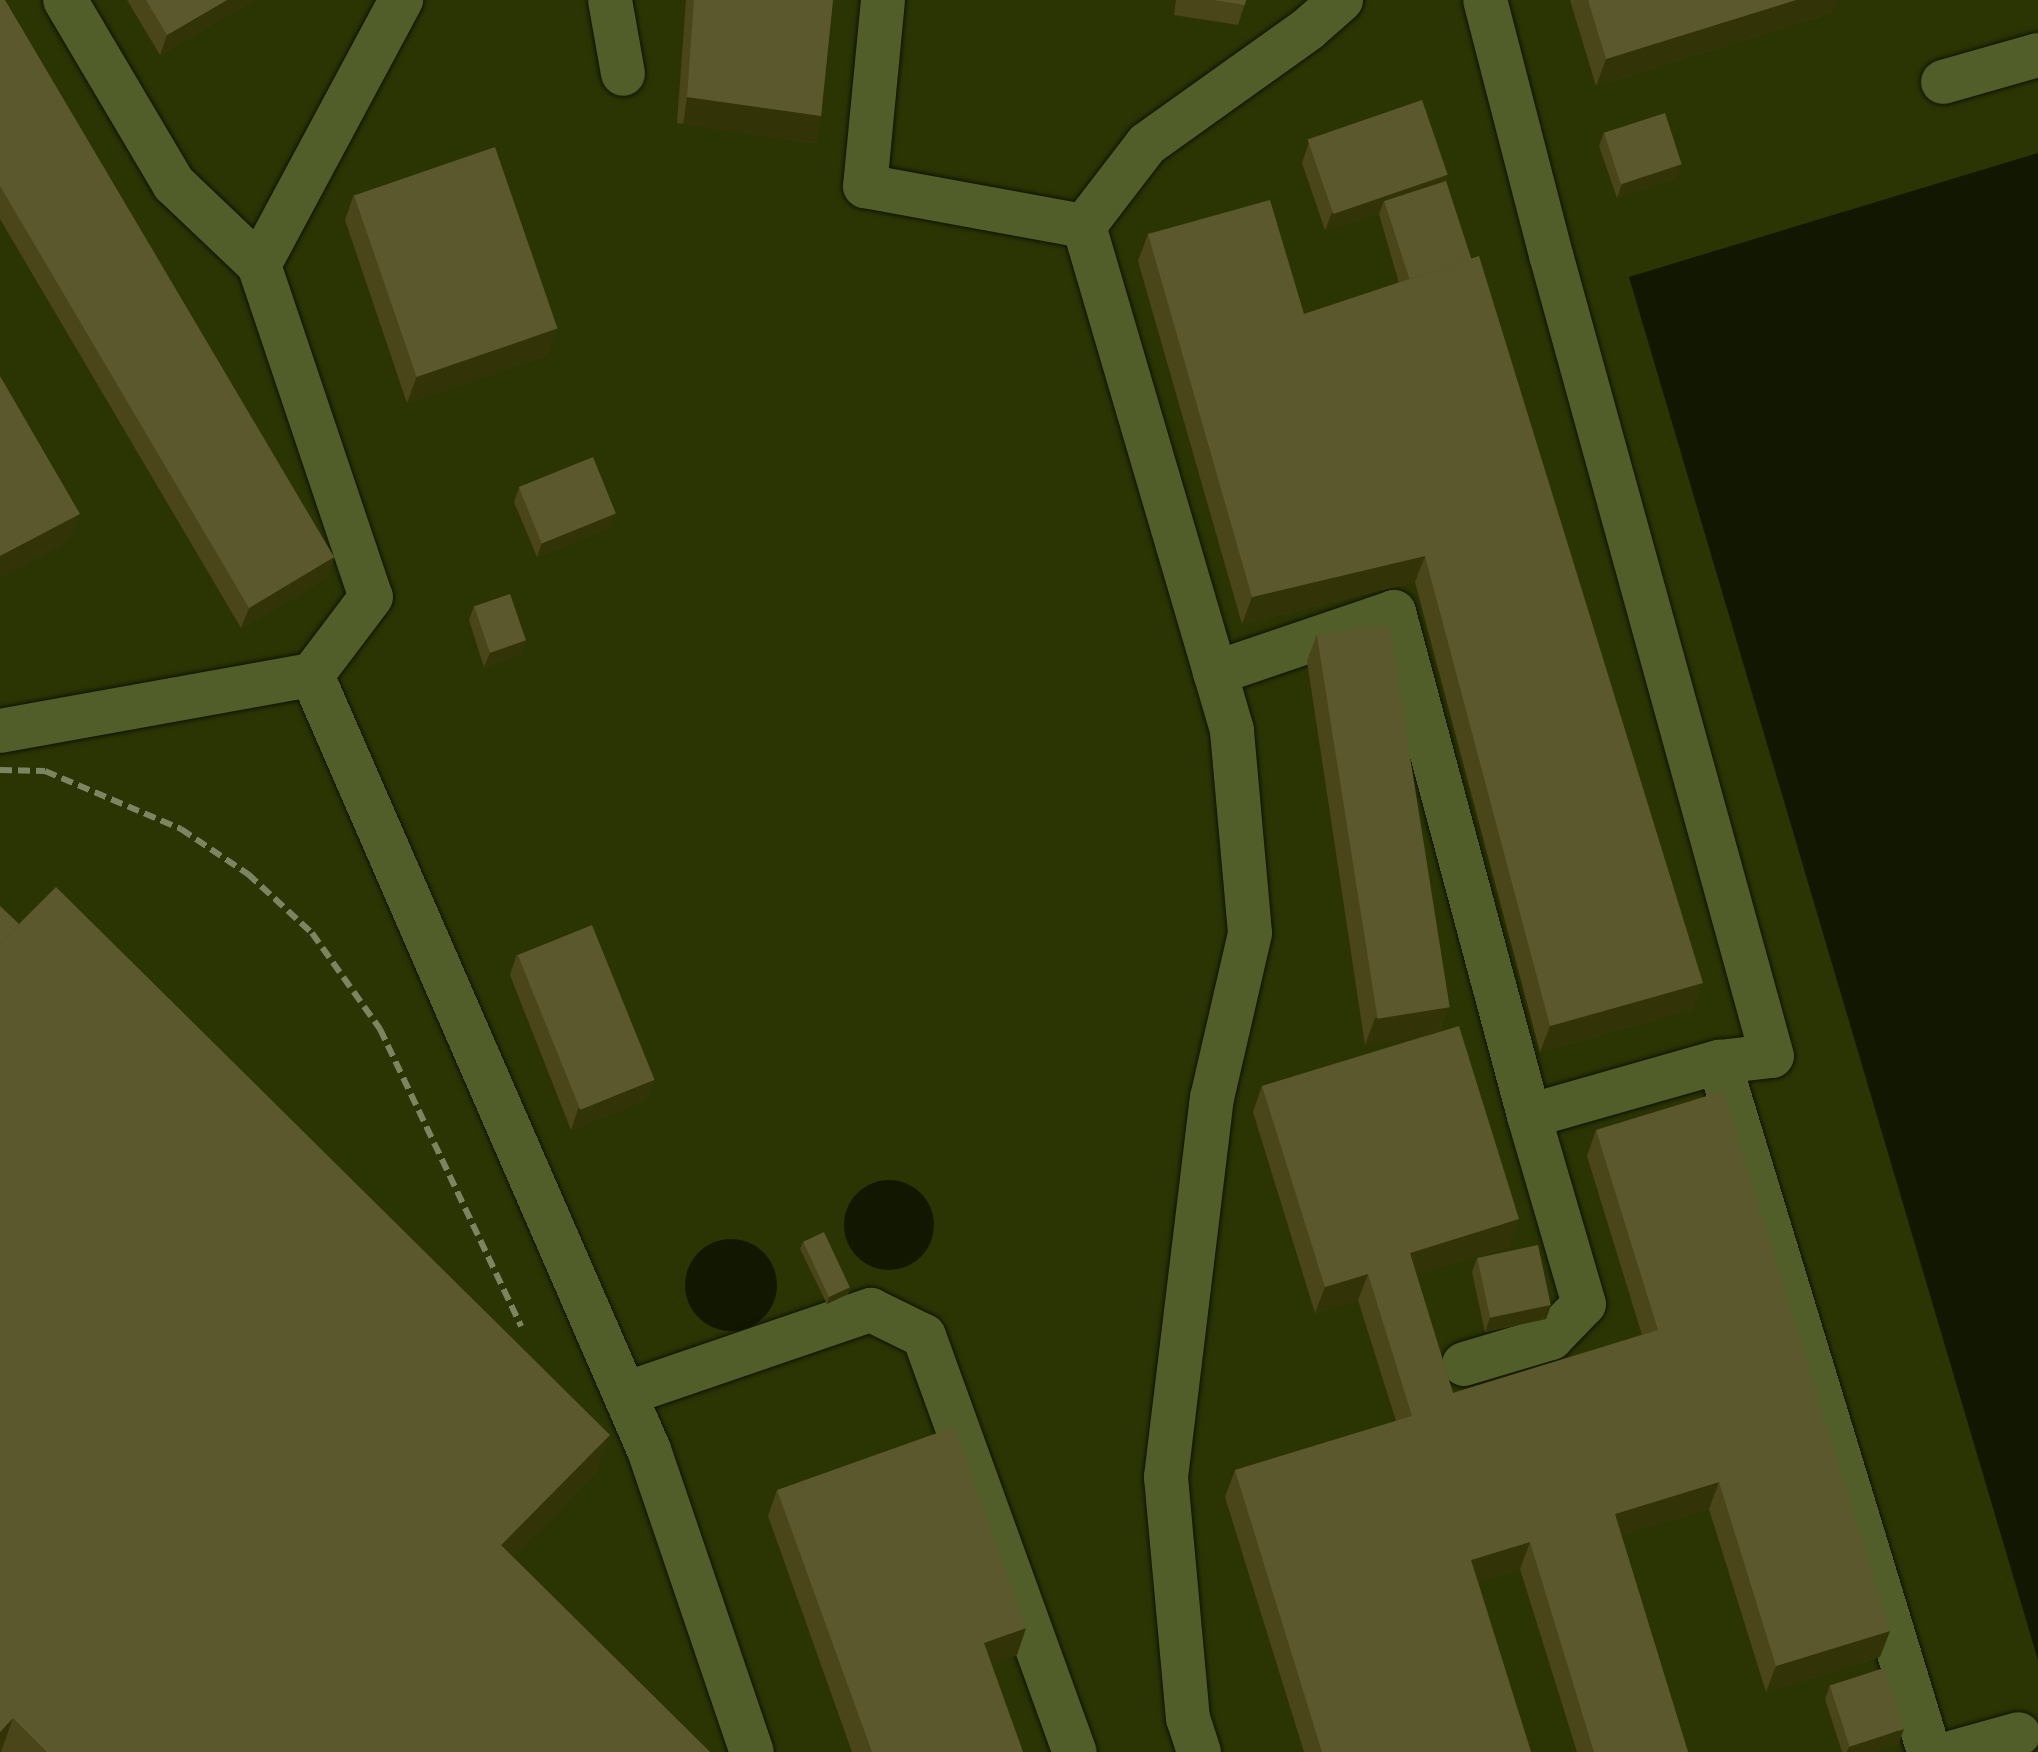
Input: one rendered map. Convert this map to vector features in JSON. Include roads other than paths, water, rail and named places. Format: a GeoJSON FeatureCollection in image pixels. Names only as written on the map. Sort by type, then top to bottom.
{"type":"FeatureCollection","features":[{"type":"Feature","properties":{"kind":"lane"},"geometry":{"type":"LineString","coordinates":[[0,731],[312,675],[371,597],[259,265],[174,184],[65,0]]}},
{"type":"Feature","properties":{"kind":"lane"},"geometry":{"type":"LineString","coordinates":[[259,265],[401,0]]}},
{"type":"Feature","properties":{"kind":"lane"},"geometry":{"type":"LineString","coordinates":[[610,0],[623,74]]}},
{"type":"Feature","properties":{"kind":"lane"},"geometry":{"type":"LineString","coordinates":[[883,0],[865,186],[1084,226]]}},
{"type":"Feature","properties":{"kind":"lane"},"geometry":{"type":"LineString","coordinates":[[1084,226],[1147,144],[1308,29],[1341,0]]}},
{"type":"Feature","properties":{"kind":"lane"},"geometry":{"type":"LineString","coordinates":[[1485,0],[1551,255],[1777,1066],[1719,1062],[1529,1116]]}},
{"type":"Feature","properties":{"kind":"lane"},"geometry":{"type":"LineString","coordinates":[[1943,82],[2038,55]]}},
{"type":"Feature","properties":{"kind":"lane"},"geometry":{"type":"LineString","coordinates":[[1084,226],[1232,730],[1250,933],[1212,1098],[1166,1477],[1188,1719],[1199,1752]]}},
{"type":"Feature","properties":{"kind":"lane"},"geometry":{"type":"LineString","coordinates":[[1215,673],[1394,612],[1529,1116],[1584,1304],[1551,1338],[1464,1364]]}},
{"type":"Feature","properties":{"kind":"lane"},"geometry":{"type":"LineString","coordinates":[[312,675],[649,1450],[752,1752]]}},
{"type":"Feature","properties":{"kind":"lane"},"geometry":{"type":"LineString","coordinates":[[1719,1062],[1929,1752]]}},
{"type":"Feature","properties":{"kind":"lane"},"geometry":{"type":"LineString","coordinates":[[625,1394],[871,1310],[924,1336],[1075,1752]]}},
{"type":"Feature","properties":{"kind":"lane"},"geometry":{"type":"LineString","coordinates":[[1954,1752],[2019,1734]]}},
{"type":"Feature","properties":{"kind":"railway"},"geometry":{"type":"LineString","coordinates":[[0,770],[45,771],[181,829],[248,874],[312,933],[380,1029],[521,1326]]}}]}
